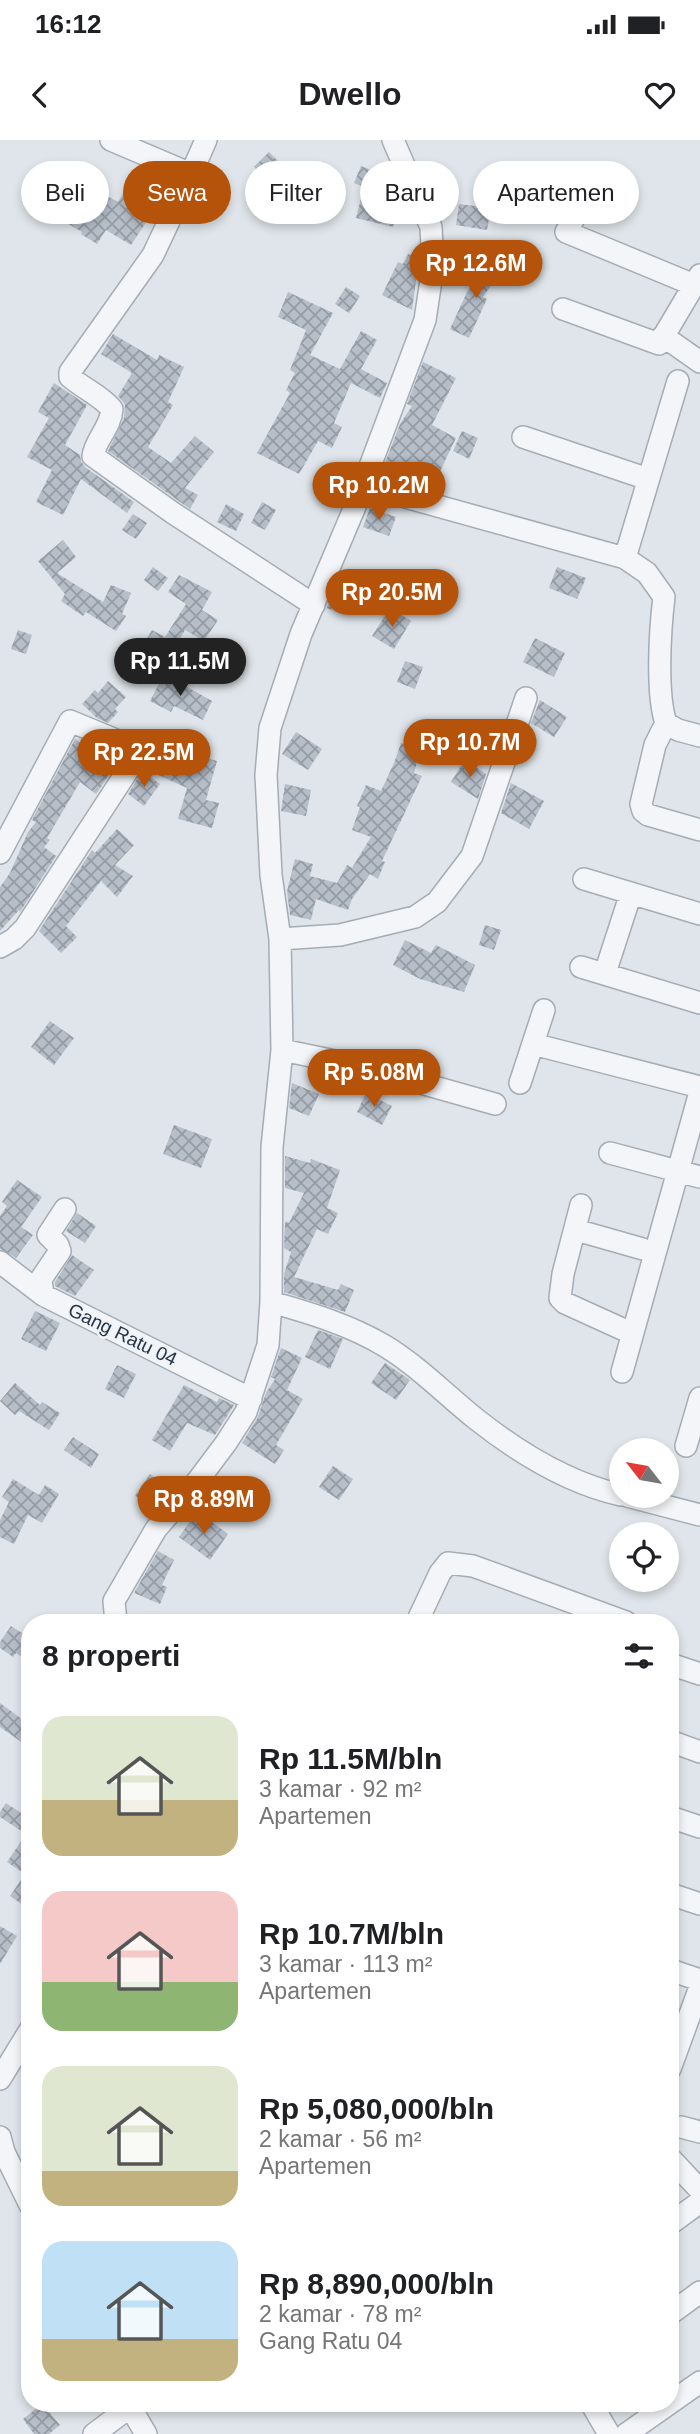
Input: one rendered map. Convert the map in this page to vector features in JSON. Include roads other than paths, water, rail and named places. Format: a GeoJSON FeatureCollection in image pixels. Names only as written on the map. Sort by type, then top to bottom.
{"type":"FeatureCollection","features":[{"type":"Feature","properties":{"kind":"street"},"geometry":{"type":"LineString","coordinates":[[111,140],[160,161]]}},
{"type":"Feature","properties":{"kind":"street"},"geometry":{"type":"LineString","coordinates":[[197,161],[206,140]]}},
{"type":"Feature","properties":{"kind":"street"},"geometry":{"type":"LineString","coordinates":[[115,1614],[114,1601],[156,1529],[226,1443],[246,1412],[268,1345],[271,1302],[272,1147],[282,1050],[280,939],[272,888],[266,775],[270,728],[290,664],[425,320],[433,267],[431,227],[393,140]]}},
{"type":"Feature","properties":{"kind":"street"},"geometry":{"type":"LineString","coordinates":[[168,224],[153,255],[70,372],[70,377],[105,401],[112,409],[93,456],[162,506],[314,605]]}},
{"type":"Feature","properties":{"kind":"street"},"geometry":{"type":"LineString","coordinates":[[563,309],[659,344],[697,280],[566,232],[571,224]]}},
{"type":"Feature","properties":{"kind":"street"},"geometry":{"type":"LineString","coordinates":[[663,337],[700,362]]}},
{"type":"Feature","properties":{"kind":"street"},"geometry":{"type":"LineString","coordinates":[[625,558],[677,381]]}},
{"type":"Feature","properties":{"kind":"street"},"geometry":{"type":"LineString","coordinates":[[523,437],[649,479]]}},
{"type":"Feature","properties":{"kind":"street"},"geometry":{"type":"LineString","coordinates":[[362,485],[625,558],[647,573],[664,597],[661,625],[661,708],[666,723],[678,730],[700,736]]}},
{"type":"Feature","properties":{"kind":"street"},"geometry":{"type":"LineString","coordinates":[[280,939],[340,935],[415,917],[437,902],[472,856],[526,698]]}},
{"type":"Feature","properties":{"kind":"street"},"geometry":{"type":"LineString","coordinates":[[0,853],[70,721],[128,745],[133,753],[128,770],[25,928],[14,939],[0,947]]}},
{"type":"Feature","properties":{"kind":"street"},"geometry":{"type":"LineString","coordinates":[[666,723],[655,746],[641,804],[643,811],[648,815],[700,830]]}},
{"type":"Feature","properties":{"kind":"street"},"geometry":{"type":"LineString","coordinates":[[583,879],[700,914]]}},
{"type":"Feature","properties":{"kind":"street"},"geometry":{"type":"LineString","coordinates":[[605,974],[631,892]]}},
{"type":"Feature","properties":{"kind":"street"},"geometry":{"type":"LineString","coordinates":[[581,967],[700,1003]]}},
{"type":"Feature","properties":{"kind":"street"},"geometry":{"type":"LineString","coordinates":[[520,1083],[544,1010]]}},
{"type":"Feature","properties":{"kind":"street"},"geometry":{"type":"LineString","coordinates":[[533,1044],[700,1089],[622,1372]]}},
{"type":"Feature","properties":{"kind":"street"},"geometry":{"type":"LineString","coordinates":[[282,1050],[364,1067],[495,1104]]}},
{"type":"Feature","properties":{"kind":"street"},"geometry":{"type":"LineString","coordinates":[[610,1153],[700,1177]]}},
{"type":"Feature","properties":{"kind":"street"},"geometry":{"type":"LineString","coordinates":[[581,1205],[560,1298],[565,1303],[631,1333]]}},
{"type":"Feature","properties":{"kind":"street"},"geometry":{"type":"LineString","coordinates":[[43,1295],[41,1279],[60,1251],[48,1235],[65,1209]]}},
{"type":"Feature","properties":{"kind":"street"},"geometry":{"type":"LineString","coordinates":[[576,1230],[643,1249]]}},
{"type":"Feature","properties":{"kind":"street","name":"Gang Ratu 04"},"geometry":{"type":"LineString","coordinates":[[0,1262],[43,1295],[251,1399]]}},
{"type":"Feature","properties":{"kind":"street"},"geometry":{"type":"LineString","coordinates":[[271,1302],[356,1330],[387,1347],[520,1451],[562,1475],[609,1491]]}},
{"type":"Feature","properties":{"kind":"street"},"geometry":{"type":"LineString","coordinates":[[686,1446],[700,1398]]}},
{"type":"Feature","properties":{"kind":"street"},"geometry":{"type":"LineString","coordinates":[[673,1508],[700,1515]]}},
{"type":"Feature","properties":{"kind":"street"},"geometry":{"type":"LineString","coordinates":[[421,1614],[443,1566],[456,1563],[473,1566],[604,1614]]}},
{"type":"Feature","properties":{"kind":"street"},"geometry":{"type":"LineString","coordinates":[[679,1667],[700,1674]]}},
{"type":"Feature","properties":{"kind":"street"},"geometry":{"type":"LineString","coordinates":[[679,1744],[700,1752]]}},
{"type":"Feature","properties":{"kind":"street"},"geometry":{"type":"LineString","coordinates":[[679,1820],[700,1827]]}},
{"type":"Feature","properties":{"kind":"street"},"geometry":{"type":"LineString","coordinates":[[679,1897],[700,1904]]}},
{"type":"Feature","properties":{"kind":"street"},"geometry":{"type":"LineString","coordinates":[[679,1973],[700,1980]]}},
{"type":"Feature","properties":{"kind":"street"},"geometry":{"type":"LineString","coordinates":[[679,2044],[700,1987]]}},
{"type":"Feature","properties":{"kind":"street"},"geometry":{"type":"LineString","coordinates":[[0,2079],[21,2044]]}},
{"type":"Feature","properties":{"kind":"street"},"geometry":{"type":"LineString","coordinates":[[1,2147],[21,2187]]}},
{"type":"Feature","properties":{"kind":"street"},"geometry":{"type":"LineString","coordinates":[[679,2168],[700,2190]]}},
{"type":"Feature","properties":{"kind":"street"},"geometry":{"type":"LineString","coordinates":[[679,2217],[700,2202]]}},
{"type":"Feature","properties":{"kind":"street"},"geometry":{"type":"LineString","coordinates":[[679,2307],[700,2292]]}},
{"type":"Feature","properties":{"kind":"street"},"geometry":{"type":"LineString","coordinates":[[679,2397],[700,2382]]}},
{"type":"Feature","properties":{"kind":"street"},"geometry":{"type":"LineString","coordinates":[[94,2434],[121,2412]]}},
{"type":"Feature","properties":{"kind":"street"},"geometry":{"type":"LineString","coordinates":[[133,2412],[146,2434]]}},
{"type":"Feature","properties":{"kind":"street"},"geometry":{"type":"LineString","coordinates":[[596,2412],[609,2434]]}},
{"type":"Feature","properties":{"kind":"street"},"geometry":{"type":"LineString","coordinates":[[626,2434],[657,2412]]}}]}
